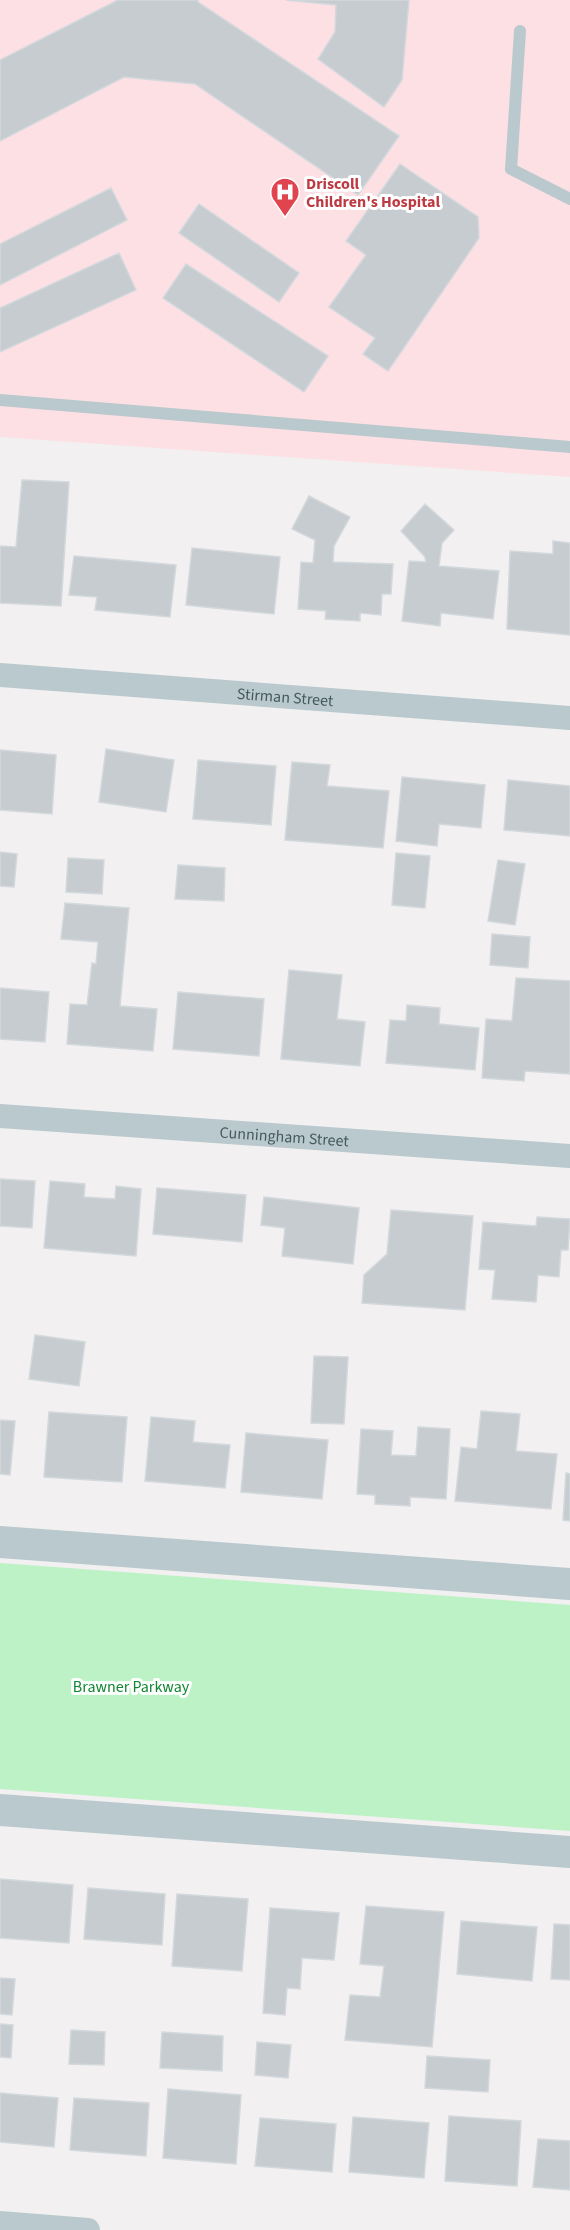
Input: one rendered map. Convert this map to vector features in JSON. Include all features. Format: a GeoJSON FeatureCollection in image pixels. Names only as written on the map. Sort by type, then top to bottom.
{"type":"FeatureCollection","features":[{"type":"Feature","properties":{"kind":"street","name":"Stirman Street"},"geometry":{"type":"LineString","coordinates":[[0,675],[570,718]]}},
{"type":"Feature","properties":{"kind":"street","name":"Cunningham Street"},"geometry":{"type":"LineString","coordinates":[[0,1116],[570,1156]]}},
{"type":"Feature","properties":{"kind":"street"},"geometry":{"type":"LineString","coordinates":[[0,1542],[570,1584]]}},
{"type":"Feature","properties":{"kind":"street"},"geometry":{"type":"LineString","coordinates":[[0,1810],[570,1852]]}},
{"type":"Feature","properties":{"kind":"street"},"geometry":{"type":"LineString","coordinates":[[0,2223],[88,2230]]}},
{"type":"Feature","properties":{"kind":"lane"},"geometry":{"type":"LineString","coordinates":[[520,31],[511,169],[570,199]]}},
{"type":"Feature","properties":{"kind":"lane"},"geometry":{"type":"LineString","coordinates":[[0,400],[570,447]]}},
{"type":"Feature","properties":{"kind":"shaded area","name":"Driscoll Children's Hospital"},"geometry":{"type":"Polygon","coordinates":[[[0,0],[570,0],[570,477],[0,437],[0,0]]]}},
{"type":"Feature","properties":{"kind":"green space","name":"Brawner Parkway"},"geometry":{"type":"Polygon","coordinates":[[[0,1563],[570,1605],[570,1831],[0,1789],[0,1563]]]}},
{"type":"Feature","properties":{"kind":"building"},"geometry":{"type":"Polygon","coordinates":[[[118,0],[198,0],[399,136],[358,195],[195,84],[124,77],[0,141],[0,60],[118,0]]]}},
{"type":"Feature","properties":{"kind":"building"},"geometry":{"type":"Polygon","coordinates":[[[286,0],[409,0],[402,80],[384,107],[318,59],[335,32],[336,5],[286,0]]]}},
{"type":"Feature","properties":{"kind":"building"},"geometry":{"type":"Polygon","coordinates":[[[400,164],[478,217],[479,238],[388,371],[363,354],[375,338],[329,307],[366,255],[346,241],[400,164]]]}},
{"type":"Feature","properties":{"kind":"building"},"geometry":{"type":"Polygon","coordinates":[[[111,188],[127,220],[0,285],[0,244],[111,188]]]}},
{"type":"Feature","properties":{"kind":"building"},"geometry":{"type":"Polygon","coordinates":[[[199,204],[299,273],[279,302],[179,233],[199,204]]]}},
{"type":"Feature","properties":{"kind":"building"},"geometry":{"type":"Polygon","coordinates":[[[119,253],[136,290],[0,352],[0,308],[119,253]]]}},
{"type":"Feature","properties":{"kind":"building"},"geometry":{"type":"Polygon","coordinates":[[[186,264],[328,356],[304,392],[163,298],[186,264]]]}},
{"type":"Feature","properties":{"kind":"building"},"geometry":{"type":"Polygon","coordinates":[[[22,480],[69,482],[61,606],[0,603],[0,546],[16,547],[22,480]]]}},
{"type":"Feature","properties":{"kind":"building"},"geometry":{"type":"Polygon","coordinates":[[[309,496],[350,517],[334,546],[333,562],[393,564],[391,594],[382,594],[381,615],[360,613],[360,621],[325,619],[326,611],[298,609],[301,562],[313,563],[315,540],[292,529],[309,496]]]}},
{"type":"Feature","properties":{"kind":"building"},"geometry":{"type":"Polygon","coordinates":[[[425,504],[454,530],[442,543],[439,566],[499,571],[493,619],[441,613],[440,626],[402,621],[409,561],[426,562],[425,557],[401,531],[425,504]]]}},
{"type":"Feature","properties":{"kind":"building"},"geometry":{"type":"Polygon","coordinates":[[[553,541],[570,543],[570,635],[507,629],[510,551],[553,554],[553,541]]]}},
{"type":"Feature","properties":{"kind":"building"},"geometry":{"type":"Polygon","coordinates":[[[192,548],[280,557],[274,614],[186,605],[192,548]]]}},
{"type":"Feature","properties":{"kind":"building"},"geometry":{"type":"Polygon","coordinates":[[[74,556],[176,565],[170,617],[95,610],[97,597],[69,595],[74,556]]]}},
{"type":"Feature","properties":{"kind":"building"},"geometry":{"type":"Polygon","coordinates":[[[106,749],[174,760],[166,812],[99,802],[106,749]]]}},
{"type":"Feature","properties":{"kind":"building"},"geometry":{"type":"Polygon","coordinates":[[[0,750],[56,755],[52,814],[0,810],[0,750]]]}},
{"type":"Feature","properties":{"kind":"building"},"geometry":{"type":"Polygon","coordinates":[[[198,760],[276,766],[271,825],[193,819],[198,760]]]}},
{"type":"Feature","properties":{"kind":"building"},"geometry":{"type":"Polygon","coordinates":[[[292,762],[330,765],[327,786],[389,791],[383,848],[285,840],[292,762]]]}},
{"type":"Feature","properties":{"kind":"building"},"geometry":{"type":"Polygon","coordinates":[[[402,777],[485,785],[481,828],[439,824],[437,846],[396,841],[402,777]]]}},
{"type":"Feature","properties":{"kind":"building"},"geometry":{"type":"Polygon","coordinates":[[[508,780],[570,786],[570,836],[504,830],[508,780]]]}},
{"type":"Feature","properties":{"kind":"building"},"geometry":{"type":"Polygon","coordinates":[[[0,852],[17,854],[14,887],[0,886],[0,852]]]}},
{"type":"Feature","properties":{"kind":"building"},"geometry":{"type":"Polygon","coordinates":[[[396,853],[430,856],[425,908],[392,905],[396,853]]]}},
{"type":"Feature","properties":{"kind":"building"},"geometry":{"type":"Polygon","coordinates":[[[68,858],[104,860],[102,894],[66,892],[68,858]]]}},
{"type":"Feature","properties":{"kind":"building"},"geometry":{"type":"Polygon","coordinates":[[[498,860],[525,864],[515,925],[488,921],[498,860]]]}},
{"type":"Feature","properties":{"kind":"building"},"geometry":{"type":"Polygon","coordinates":[[[178,865],[225,868],[224,901],[175,899],[178,865]]]}},
{"type":"Feature","properties":{"kind":"building"},"geometry":{"type":"Polygon","coordinates":[[[65,903],[129,908],[120,1006],[157,1009],[153,1051],[67,1044],[70,1004],[87,1005],[92,963],[96,964],[98,942],[61,939],[65,903]]]}},
{"type":"Feature","properties":{"kind":"building"},"geometry":{"type":"Polygon","coordinates":[[[492,934],[530,937],[528,968],[490,965],[492,934]]]}},
{"type":"Feature","properties":{"kind":"building"},"geometry":{"type":"Polygon","coordinates":[[[289,970],[342,975],[337,1019],[365,1022],[360,1066],[281,1059],[289,970]]]}},
{"type":"Feature","properties":{"kind":"building"},"geometry":{"type":"Polygon","coordinates":[[[516,978],[570,981],[570,1074],[525,1071],[524,1081],[482,1078],[486,1019],[512,1021],[516,978]]]}},
{"type":"Feature","properties":{"kind":"building"},"geometry":{"type":"Polygon","coordinates":[[[0,988],[49,992],[45,1042],[0,1039],[0,988]]]}},
{"type":"Feature","properties":{"kind":"building"},"geometry":{"type":"Polygon","coordinates":[[[178,992],[264,999],[259,1056],[173,1049],[178,992]]]}},
{"type":"Feature","properties":{"kind":"building"},"geometry":{"type":"Polygon","coordinates":[[[407,1005],[440,1008],[439,1024],[479,1028],[475,1070],[386,1063],[390,1020],[406,1021],[407,1005]]]}},
{"type":"Feature","properties":{"kind":"building"},"geometry":{"type":"Polygon","coordinates":[[[0,1179],[35,1181],[32,1228],[0,1226],[0,1179]]]}},
{"type":"Feature","properties":{"kind":"building"},"geometry":{"type":"Polygon","coordinates":[[[50,1181],[85,1184],[84,1197],[115,1199],[116,1186],[141,1189],[136,1256],[44,1248],[50,1181]]]}},
{"type":"Feature","properties":{"kind":"building"},"geometry":{"type":"Polygon","coordinates":[[[157,1188],[246,1195],[242,1242],[153,1234],[157,1188]]]}},
{"type":"Feature","properties":{"kind":"building"},"geometry":{"type":"Polygon","coordinates":[[[264,1197],[359,1208],[353,1264],[282,1256],[285,1228],[261,1225],[264,1197]]]}},
{"type":"Feature","properties":{"kind":"building"},"geometry":{"type":"Polygon","coordinates":[[[391,1210],[473,1216],[465,1310],[362,1303],[364,1275],[387,1254],[391,1210]]]}},
{"type":"Feature","properties":{"kind":"building"},"geometry":{"type":"Polygon","coordinates":[[[537,1217],[570,1219],[568,1250],[561,1250],[559,1277],[538,1275],[536,1302],[492,1299],[495,1270],[479,1269],[483,1222],[536,1226],[537,1217]]]}},
{"type":"Feature","properties":{"kind":"building"},"geometry":{"type":"Polygon","coordinates":[[[35,1335],[85,1342],[79,1386],[29,1379],[35,1335]]]}},
{"type":"Feature","properties":{"kind":"building"},"geometry":{"type":"Polygon","coordinates":[[[314,1356],[348,1357],[344,1424],[311,1423],[314,1356]]]}},
{"type":"Feature","properties":{"kind":"building"},"geometry":{"type":"Polygon","coordinates":[[[481,1411],[520,1414],[516,1451],[557,1454],[551,1509],[455,1501],[461,1447],[477,1449],[481,1411]]]}},
{"type":"Feature","properties":{"kind":"building"},"geometry":{"type":"Polygon","coordinates":[[[49,1412],[127,1417],[122,1482],[44,1477],[49,1412]]]}},
{"type":"Feature","properties":{"kind":"building"},"geometry":{"type":"Polygon","coordinates":[[[151,1417],[195,1421],[193,1442],[230,1445],[225,1488],[145,1481],[151,1417]]]}},
{"type":"Feature","properties":{"kind":"building"},"geometry":{"type":"Polygon","coordinates":[[[0,1420],[15,1421],[10,1475],[0,1474],[0,1420]]]}},
{"type":"Feature","properties":{"kind":"building"},"geometry":{"type":"Polygon","coordinates":[[[418,1427],[450,1429],[446,1499],[410,1497],[410,1506],[375,1504],[375,1495],[357,1494],[361,1429],[393,1431],[391,1455],[416,1456],[418,1427]]]}},
{"type":"Feature","properties":{"kind":"building"},"geometry":{"type":"Polygon","coordinates":[[[246,1433],[328,1440],[322,1499],[241,1492],[246,1433]]]}},
{"type":"Feature","properties":{"kind":"building"},"geometry":{"type":"Polygon","coordinates":[[[566,1473],[570,1474],[570,1521],[563,1520],[566,1473]]]}},
{"type":"Feature","properties":{"kind":"building"},"geometry":{"type":"Polygon","coordinates":[[[0,1879],[73,1885],[69,1943],[0,1938],[0,1879]]]}},
{"type":"Feature","properties":{"kind":"building"},"geometry":{"type":"Polygon","coordinates":[[[88,1888],[165,1894],[162,1945],[84,1939],[88,1888]]]}},
{"type":"Feature","properties":{"kind":"building"},"geometry":{"type":"Polygon","coordinates":[[[177,1894],[248,1899],[242,1971],[172,1966],[177,1894]]]}},
{"type":"Feature","properties":{"kind":"building"},"geometry":{"type":"Polygon","coordinates":[[[366,1906],[444,1912],[432,2047],[345,2040],[350,1995],[380,1997],[384,1966],[360,1964],[366,1906]]]}},
{"type":"Feature","properties":{"kind":"building"},"geometry":{"type":"Polygon","coordinates":[[[270,1908],[339,1913],[334,1960],[302,1958],[300,1989],[287,1988],[285,2015],[263,2013],[270,1908]]]}},
{"type":"Feature","properties":{"kind":"building"},"geometry":{"type":"Polygon","coordinates":[[[461,1921],[537,1927],[532,1981],[457,1974],[461,1921]]]}},
{"type":"Feature","properties":{"kind":"building"},"geometry":{"type":"Polygon","coordinates":[[[554,1924],[570,1925],[570,1980],[551,1979],[554,1924]]]}},
{"type":"Feature","properties":{"kind":"building"},"geometry":{"type":"Polygon","coordinates":[[[0,1978],[15,1979],[12,2015],[0,2014],[0,1978]]]}},
{"type":"Feature","properties":{"kind":"building"},"geometry":{"type":"Polygon","coordinates":[[[0,2024],[13,2025],[11,2058],[0,2057],[0,2024]]]}},
{"type":"Feature","properties":{"kind":"building"},"geometry":{"type":"Polygon","coordinates":[[[71,2030],[105,2032],[104,2065],[69,2064],[71,2030]]]}},
{"type":"Feature","properties":{"kind":"building"},"geometry":{"type":"Polygon","coordinates":[[[162,2032],[223,2036],[222,2071],[160,2068],[162,2032]]]}},
{"type":"Feature","properties":{"kind":"building"},"geometry":{"type":"Polygon","coordinates":[[[257,2042],[291,2045],[288,2078],[255,2075],[257,2042]]]}},
{"type":"Feature","properties":{"kind":"building"},"geometry":{"type":"Polygon","coordinates":[[[427,2056],[490,2060],[488,2092],[425,2088],[427,2056]]]}},
{"type":"Feature","properties":{"kind":"building"},"geometry":{"type":"Polygon","coordinates":[[[168,2089],[241,2095],[236,2164],[163,2158],[168,2089]]]}},
{"type":"Feature","properties":{"kind":"building"},"geometry":{"type":"Polygon","coordinates":[[[0,2093],[58,2098],[54,2147],[0,2142],[0,2093]]]}},
{"type":"Feature","properties":{"kind":"building"},"geometry":{"type":"Polygon","coordinates":[[[74,2098],[149,2103],[146,2156],[70,2150],[74,2098]]]}},
{"type":"Feature","properties":{"kind":"building"},"geometry":{"type":"Polygon","coordinates":[[[449,2116],[521,2121],[517,2186],[445,2181],[449,2116]]]}},
{"type":"Feature","properties":{"kind":"building"},"geometry":{"type":"Polygon","coordinates":[[[353,2117],[429,2123],[424,2178],[349,2172],[353,2117]]]}},
{"type":"Feature","properties":{"kind":"building"},"geometry":{"type":"Polygon","coordinates":[[[260,2118],[336,2124],[332,2172],[255,2166],[260,2118]]]}},
{"type":"Feature","properties":{"kind":"building"},"geometry":{"type":"Polygon","coordinates":[[[538,2139],[570,2141],[570,2190],[533,2187],[538,2139]]]}},
{"type":"Feature","properties":{"kind":"place","name":"Driscoll Children's Hospital"},"geometry":{"type":"Point","coordinates":[285,218]}}]}
